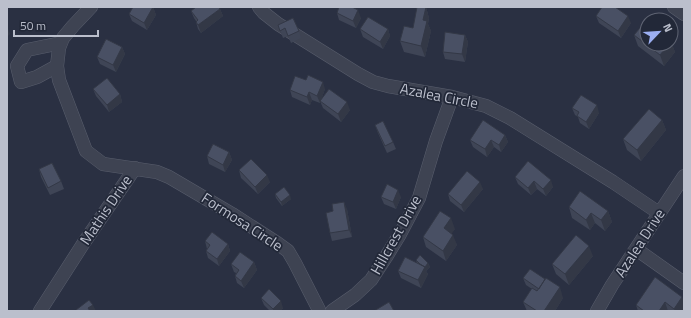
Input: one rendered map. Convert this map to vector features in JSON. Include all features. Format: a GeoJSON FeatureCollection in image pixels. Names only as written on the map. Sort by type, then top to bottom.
{"type":"FeatureCollection","features":[{"type":"Feature","properties":{"kind":"street","name":"Mathis Drive"},"geometry":{"type":"LineString","coordinates":[[40,311],[87,238],[135,168],[103,164],[86,151],[59,80],[57,66],[59,48],[63,38],[92,7]]}},
{"type":"Feature","properties":{"kind":"street","name":"Azalea Circle"},"geometry":{"type":"LineString","coordinates":[[259,7],[278,24],[373,82],[388,86],[452,96],[486,106],[510,118],[614,182],[659,213]]}},
{"type":"Feature","properties":{"kind":"street"},"geometry":{"type":"LineString","coordinates":[[674,7],[684,14]]}},
{"type":"Feature","properties":{"kind":"street"},"geometry":{"type":"LineString","coordinates":[[57,66],[37,77],[21,82],[17,66],[27,50],[61,43]]}},
{"type":"Feature","properties":{"kind":"street","name":"Hillcrest Drive"},"geometry":{"type":"LineString","coordinates":[[332,311],[355,295],[371,280],[400,234],[419,198],[436,141],[452,96]]}},
{"type":"Feature","properties":{"kind":"street","name":"Formosa Circle"},"geometry":{"type":"LineString","coordinates":[[135,168],[157,172],[168,177],[232,214],[288,251],[311,291],[319,311]]}},
{"type":"Feature","properties":{"kind":"street","name":"Azalea Drive"},"geometry":{"type":"LineString","coordinates":[[597,311],[612,285],[684,176]]}},
{"type":"Feature","properties":{"kind":"street"},"geometry":{"type":"LineString","coordinates":[[636,249],[684,283]]}},
{"type":"Feature","properties":{"kind":"building"},"geometry":{"type":"Polygon","coordinates":[[[133,7],[153,7],[144,23],[129,14],[133,7]]]}},
{"type":"Feature","properties":{"kind":"building"},"geometry":{"type":"Polygon","coordinates":[[[196,7],[219,7],[220,9],[198,25],[196,22],[198,20],[191,11],[196,7]]]}},
{"type":"Feature","properties":{"kind":"building"},"geometry":{"type":"Polygon","coordinates":[[[339,7],[352,7],[358,10],[353,21],[337,13],[339,7]]]}},
{"type":"Feature","properties":{"kind":"building"},"geometry":{"type":"Polygon","coordinates":[[[417,7],[426,7],[423,20],[427,21],[421,46],[400,41],[404,26],[413,28],[417,7]]]}},
{"type":"Feature","properties":{"kind":"building"},"geometry":{"type":"Polygon","coordinates":[[[602,7],[615,7],[628,16],[618,31],[596,16],[602,7]]]}},
{"type":"Feature","properties":{"kind":"building"},"geometry":{"type":"Polygon","coordinates":[[[368,17],[388,29],[380,42],[360,29],[368,17]]]}},
{"type":"Feature","properties":{"kind":"building"},"geometry":{"type":"Polygon","coordinates":[[[293,18],[299,31],[288,36],[285,28],[280,31],[278,25],[293,18]]]}},
{"type":"Feature","properties":{"kind":"building"},"geometry":{"type":"Polygon","coordinates":[[[639,29],[639,39],[634,35],[639,29]]]}},
{"type":"Feature","properties":{"kind":"building"},"geometry":{"type":"Polygon","coordinates":[[[445,32],[465,35],[462,54],[443,52],[445,32]]]}},
{"type":"Feature","properties":{"kind":"building"},"geometry":{"type":"Polygon","coordinates":[[[106,39],[122,47],[113,65],[97,57],[106,39]]]}},
{"type":"Feature","properties":{"kind":"building"},"geometry":{"type":"Polygon","coordinates":[[[308,75],[323,82],[317,96],[309,92],[307,97],[290,90],[295,76],[306,80],[308,75]]]}},
{"type":"Feature","properties":{"kind":"building"},"geometry":{"type":"Polygon","coordinates":[[[107,78],[120,94],[107,105],[93,89],[107,78]]]}},
{"type":"Feature","properties":{"kind":"building"},"geometry":{"type":"Polygon","coordinates":[[[329,89],[347,102],[338,114],[320,101],[329,89]]]}},
{"type":"Feature","properties":{"kind":"building"},"geometry":{"type":"Polygon","coordinates":[[[581,95],[597,105],[586,122],[577,116],[579,112],[572,108],[581,95]]]}},
{"type":"Feature","properties":{"kind":"building"},"geometry":{"type":"Polygon","coordinates":[[[649,109],[662,120],[637,150],[623,139],[649,109]]]}},
{"type":"Feature","properties":{"kind":"building"},"geometry":{"type":"Polygon","coordinates":[[[483,120],[505,135],[499,145],[491,140],[485,149],[470,140],[483,120]]]}},
{"type":"Feature","properties":{"kind":"building"},"geometry":{"type":"Polygon","coordinates":[[[383,121],[393,142],[385,146],[375,125],[383,121]]]}},
{"type":"Feature","properties":{"kind":"building"},"geometry":{"type":"Polygon","coordinates":[[[213,144],[229,152],[223,165],[207,156],[213,144]]]}},
{"type":"Feature","properties":{"kind":"building"},"geometry":{"type":"Polygon","coordinates":[[[251,159],[267,175],[255,187],[239,170],[251,159]]]}},
{"type":"Feature","properties":{"kind":"building"},"geometry":{"type":"Polygon","coordinates":[[[528,161],[551,180],[543,189],[534,181],[528,188],[515,177],[528,161]]]}},
{"type":"Feature","properties":{"kind":"building"},"geometry":{"type":"Polygon","coordinates":[[[52,163],[61,181],[48,188],[39,169],[52,163]]]}},
{"type":"Feature","properties":{"kind":"building"},"geometry":{"type":"Polygon","coordinates":[[[467,171],[480,182],[461,205],[448,194],[467,171]]]}},
{"type":"Feature","properties":{"kind":"building"},"geometry":{"type":"Polygon","coordinates":[[[387,184],[398,190],[393,202],[381,197],[387,184]]]}},
{"type":"Feature","properties":{"kind":"building"},"geometry":{"type":"Polygon","coordinates":[[[284,187],[290,195],[281,202],[275,194],[284,187]]]}},
{"type":"Feature","properties":{"kind":"building"},"geometry":{"type":"Polygon","coordinates":[[[580,191],[608,211],[601,220],[591,213],[586,220],[569,207],[580,191]]]}},
{"type":"Feature","properties":{"kind":"building"},"geometry":{"type":"Polygon","coordinates":[[[344,202],[349,230],[330,233],[326,213],[333,211],[332,204],[344,202]]]}},
{"type":"Feature","properties":{"kind":"building"},"geometry":{"type":"Polygon","coordinates":[[[440,211],[451,218],[444,228],[453,235],[443,251],[423,237],[440,211]]]}},
{"type":"Feature","properties":{"kind":"building"},"geometry":{"type":"Polygon","coordinates":[[[212,232],[228,244],[217,259],[206,251],[210,245],[205,241],[212,232]]]}},
{"type":"Feature","properties":{"kind":"building"},"geometry":{"type":"Polygon","coordinates":[[[576,235],[589,246],[565,274],[552,264],[576,235]]]}},
{"type":"Feature","properties":{"kind":"building"},"geometry":{"type":"Polygon","coordinates":[[[240,252],[254,262],[241,281],[235,276],[239,270],[231,264],[240,252]]]}},
{"type":"Feature","properties":{"kind":"building"},"geometry":{"type":"Polygon","coordinates":[[[420,255],[428,263],[425,267],[416,260],[420,255]]]}},
{"type":"Feature","properties":{"kind":"building"},"geometry":{"type":"Polygon","coordinates":[[[405,257],[425,267],[418,280],[398,271],[405,257]]]}},
{"type":"Feature","properties":{"kind":"building"},"geometry":{"type":"Polygon","coordinates":[[[530,269],[545,279],[539,289],[523,278],[530,269]]]}},
{"type":"Feature","properties":{"kind":"building"},"geometry":{"type":"Polygon","coordinates":[[[655,277],[682,297],[674,309],[665,302],[659,311],[644,311],[636,305],[655,277]]]}},
{"type":"Feature","properties":{"kind":"building"},"geometry":{"type":"Polygon","coordinates":[[[546,278],[560,287],[544,311],[537,311],[523,302],[532,288],[537,291],[546,278]]]}},
{"type":"Feature","properties":{"kind":"building"},"geometry":{"type":"Polygon","coordinates":[[[269,289],[281,301],[273,309],[261,298],[269,289]]]}},
{"type":"Feature","properties":{"kind":"building"},"geometry":{"type":"Polygon","coordinates":[[[89,300],[93,305],[88,308],[90,311],[76,310],[89,300]]]}},
{"type":"Feature","properties":{"kind":"building"},"geometry":{"type":"Polygon","coordinates":[[[389,302],[394,311],[374,311],[389,302]]]}}]}
